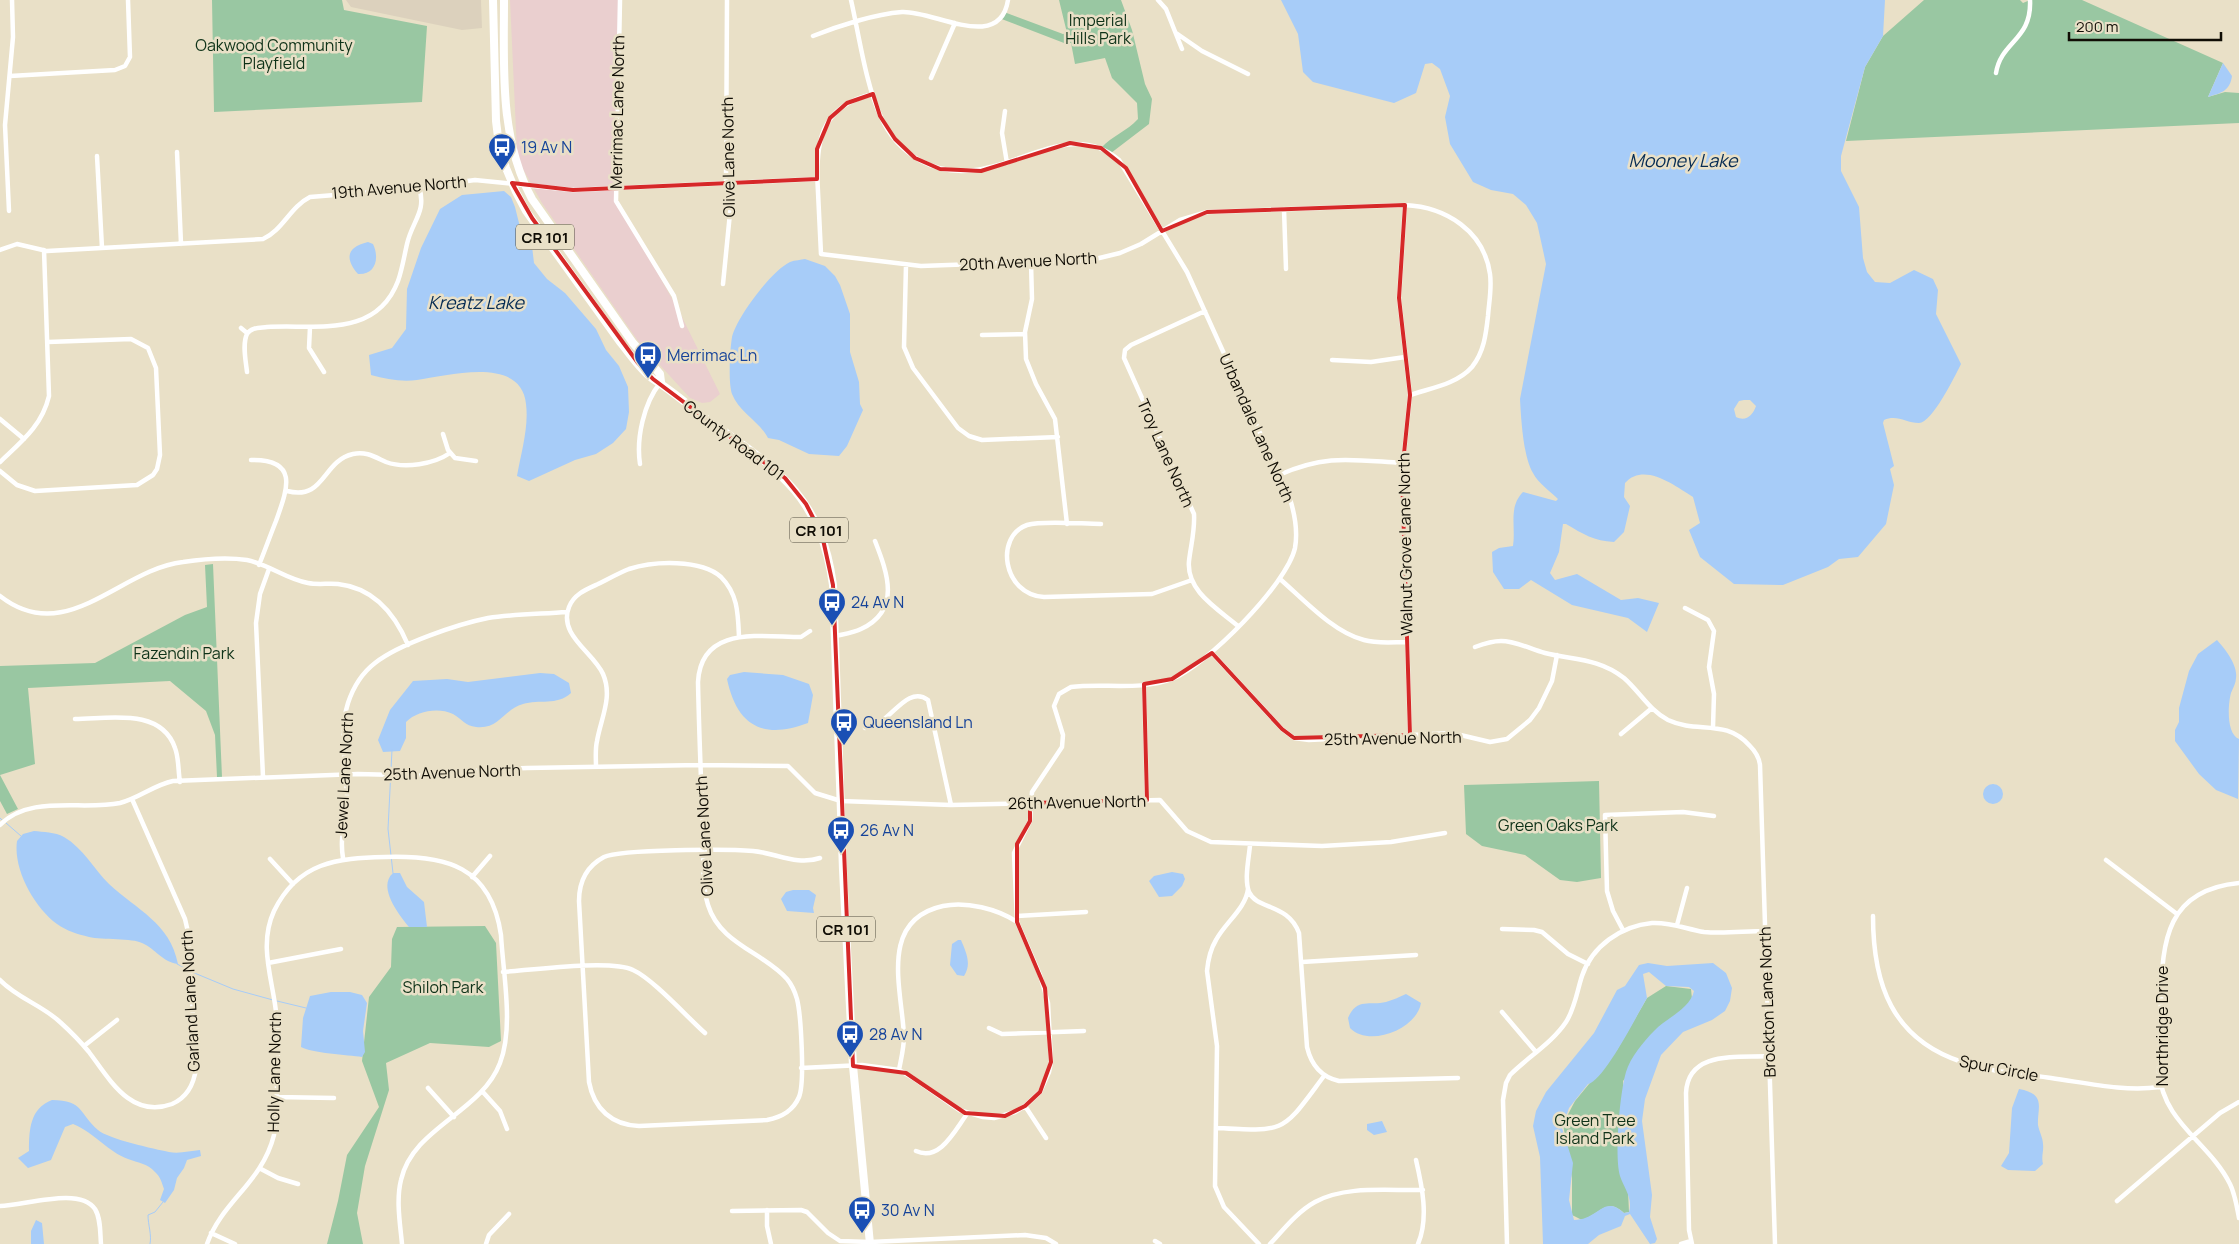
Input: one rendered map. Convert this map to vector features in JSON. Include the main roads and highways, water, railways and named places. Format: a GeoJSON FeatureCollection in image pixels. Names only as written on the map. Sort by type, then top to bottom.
{"type":"FeatureCollection","features":[{"type":"Feature","properties":{"kind":"main road","name":"County Road 101"},"geometry":{"type":"LineString","coordinates":[[493,0],[496,121],[499,145],[512,183],[532,218],[620,342],[653,379],[661,382],[680,399],[778,472],[806,504],[822,535],[830,566],[835,636],[840,801],[853,1066],[870,1243]]}},
{"type":"Feature","properties":{"kind":"main road","name":"County Road 101"},"geometry":{"type":"LineString","coordinates":[[504,0],[508,132],[524,184],[532,199],[633,343],[660,374],[661,382]]}},
{"type":"Feature","properties":{"kind":"water","name":"Mooney Lake"},"geometry":{"type":"Polygon","coordinates":[[[1281,0],[1885,0],[1883,36],[1865,67],[1841,156],[1841,171],[1859,207],[1863,258],[1867,272],[1875,282],[1890,283],[1914,270],[1933,279],[1938,290],[1936,314],[1961,364],[1943,398],[1924,421],[1914,423],[1897,418],[1884,420],[1883,423],[1894,466],[1890,469],[1894,485],[1886,524],[1858,557],[1839,559],[1828,567],[1783,585],[1734,584],[1700,557],[1689,530],[1700,523],[1693,497],[1659,478],[1641,475],[1633,477],[1625,483],[1624,497],[1630,506],[1624,532],[1614,542],[1600,540],[1563,524],[1559,552],[1550,573],[1555,580],[1577,574],[1621,600],[1638,598],[1659,603],[1647,632],[1628,618],[1572,605],[1531,580],[1519,589],[1504,589],[1493,572],[1492,552],[1499,548],[1513,546],[1514,511],[1518,498],[1523,492],[1556,501],[1558,499],[1544,487],[1533,473],[1527,457],[1521,416],[1520,399],[1546,264],[1537,223],[1526,205],[1513,194],[1491,190],[1473,182],[1450,144],[1445,117],[1450,96],[1440,69],[1432,63],[1425,64],[1416,93],[1394,103],[1313,82],[1303,72],[1298,34],[1281,0]],[[1750,400],[1739,401],[1734,409],[1736,417],[1743,419],[1751,415],[1756,406],[1750,400]]]}},
{"type":"Feature","properties":{"kind":"water"},"geometry":{"type":"Polygon","coordinates":[[[2223,63],[2232,76],[2231,81],[2221,93],[2208,97],[2223,63]]]}},
{"type":"Feature","properties":{"kind":"water","name":"Kreatz Lake"},"geometry":{"type":"Polygon","coordinates":[[[504,191],[511,197],[520,227],[532,246],[534,263],[547,279],[565,293],[596,329],[606,350],[619,366],[628,387],[629,412],[626,429],[613,443],[596,454],[575,460],[529,481],[517,476],[526,431],[527,413],[521,389],[511,379],[497,374],[481,372],[411,381],[388,379],[371,375],[369,355],[392,348],[406,329],[407,289],[421,248],[440,209],[462,195],[504,191]]]}},
{"type":"Feature","properties":{"kind":"water"},"geometry":{"type":"Polygon","coordinates":[[[368,242],[373,244],[376,260],[372,269],[364,274],[358,274],[351,263],[350,254],[355,247],[368,242]]]}},
{"type":"Feature","properties":{"kind":"water"},"geometry":{"type":"Polygon","coordinates":[[[805,259],[825,266],[835,276],[850,314],[850,352],[859,382],[860,404],[863,410],[847,446],[839,456],[809,454],[779,440],[768,438],[739,406],[731,389],[732,337],[740,318],[765,284],[782,267],[790,262],[805,259]]]}},
{"type":"Feature","properties":{"kind":"water"},"geometry":{"type":"Polygon","coordinates":[[[2217,640],[2230,658],[2236,673],[2236,682],[2230,698],[2229,718],[2232,731],[2239,739],[2238,799],[2216,790],[2199,774],[2175,741],[2175,730],[2179,722],[2179,708],[2189,671],[2198,654],[2217,640]]]}},
{"type":"Feature","properties":{"kind":"water"},"geometry":{"type":"Polygon","coordinates":[[[744,672],[783,675],[809,684],[813,695],[808,723],[778,730],[765,729],[754,725],[745,718],[732,695],[727,679],[730,675],[744,672]]]}},
{"type":"Feature","properties":{"kind":"water"},"geometry":{"type":"Polygon","coordinates":[[[540,673],[554,674],[569,683],[571,693],[554,701],[523,704],[511,710],[496,722],[484,727],[466,724],[453,714],[447,712],[428,711],[416,715],[406,722],[406,738],[400,751],[383,752],[378,740],[390,710],[413,681],[447,679],[468,682],[540,673]]]}},
{"type":"Feature","properties":{"kind":"water"},"geometry":{"type":"Polygon","coordinates":[[[1993,784],[2000,787],[2003,794],[2000,801],[1993,804],[1986,801],[1983,794],[1986,787],[1993,784]]]}},
{"type":"Feature","properties":{"kind":"water"},"geometry":{"type":"Polygon","coordinates":[[[34,831],[60,835],[77,847],[109,884],[151,918],[160,928],[174,950],[178,964],[168,961],[138,941],[80,935],[57,924],[49,917],[33,898],[18,863],[17,841],[23,834],[34,831]]]}},
{"type":"Feature","properties":{"kind":"water"},"geometry":{"type":"Polygon","coordinates":[[[1172,872],[1183,874],[1185,879],[1182,886],[1172,896],[1159,897],[1149,881],[1154,876],[1172,872]]]}},
{"type":"Feature","properties":{"kind":"water"},"geometry":{"type":"Polygon","coordinates":[[[393,873],[400,873],[407,887],[424,902],[427,927],[409,927],[395,908],[387,886],[393,873]]]}},
{"type":"Feature","properties":{"kind":"water"},"geometry":{"type":"Polygon","coordinates":[[[809,890],[816,895],[813,908],[814,913],[787,911],[781,899],[786,892],[809,890]]]}},
{"type":"Feature","properties":{"kind":"water"},"geometry":{"type":"Polygon","coordinates":[[[961,940],[968,962],[964,976],[957,975],[950,965],[952,944],[961,940]]]}},
{"type":"Feature","properties":{"kind":"water"},"geometry":{"type":"Polygon","coordinates":[[[1648,963],[1667,966],[1713,963],[1726,973],[1732,988],[1730,1001],[1725,1011],[1712,1020],[1683,1032],[1661,1055],[1645,1099],[1642,1121],[1652,1195],[1650,1217],[1657,1239],[1655,1243],[1650,1244],[1630,1214],[1625,1216],[1621,1226],[1599,1235],[1588,1244],[1543,1244],[1540,1157],[1533,1126],[1536,1111],[1546,1092],[1594,1033],[1617,990],[1625,986],[1639,965],[1648,963]],[[1649,972],[1643,974],[1647,998],[1603,1072],[1588,1084],[1569,1108],[1562,1128],[1573,1163],[1569,1200],[1574,1220],[1582,1219],[1611,1206],[1624,1213],[1629,1212],[1630,1202],[1618,1167],[1620,1108],[1626,1072],[1634,1056],[1646,1040],[1659,1026],[1688,1003],[1694,991],[1689,987],[1666,986],[1649,972]]]}},
{"type":"Feature","properties":{"kind":"water"},"geometry":{"type":"Polygon","coordinates":[[[331,992],[350,992],[362,995],[367,1003],[363,1031],[365,1052],[362,1057],[321,1052],[301,1047],[303,1018],[310,996],[331,992]]]}},
{"type":"Feature","properties":{"kind":"water"},"geometry":{"type":"Polygon","coordinates":[[[1406,994],[1421,1003],[1418,1012],[1402,1028],[1380,1036],[1369,1036],[1358,1034],[1350,1028],[1348,1018],[1355,1007],[1364,1004],[1386,1002],[1406,994]]]}},
{"type":"Feature","properties":{"kind":"water"},"geometry":{"type":"Polygon","coordinates":[[[2019,1089],[2034,1094],[2039,1102],[2038,1125],[2043,1142],[2043,1164],[2035,1171],[2008,1170],[2001,1166],[2009,1153],[2012,1108],[2019,1089]]]}},
{"type":"Feature","properties":{"kind":"water"},"geometry":{"type":"Polygon","coordinates":[[[52,1100],[70,1102],[76,1105],[98,1130],[111,1137],[169,1152],[181,1153],[200,1150],[201,1156],[187,1160],[177,1178],[174,1190],[165,1203],[160,1200],[164,1189],[162,1182],[152,1169],[121,1156],[88,1132],[73,1124],[65,1127],[51,1160],[28,1168],[18,1158],[29,1151],[30,1128],[35,1114],[39,1108],[52,1100]]]}},
{"type":"Feature","properties":{"kind":"water"},"geometry":{"type":"Polygon","coordinates":[[[1382,1121],[1387,1132],[1374,1135],[1367,1130],[1367,1124],[1382,1121]]]}},
{"type":"Feature","properties":{"kind":"water"},"geometry":{"type":"Polygon","coordinates":[[[36,1220],[42,1223],[44,1244],[31,1244],[31,1231],[36,1220]]]}},
{"type":"Feature","properties":{"kind":"waterway"},"geometry":{"type":"LineString","coordinates":[[392,750],[388,829],[393,873]]}},
{"type":"Feature","properties":{"kind":"waterway"},"geometry":{"type":"LineString","coordinates":[[0,818],[3,821]]}},
{"type":"Feature","properties":{"kind":"waterway"},"geometry":{"type":"LineString","coordinates":[[6,823],[21,836]]}},
{"type":"Feature","properties":{"kind":"waterway"},"geometry":{"type":"LineString","coordinates":[[177,964],[189,970]]}},
{"type":"Feature","properties":{"kind":"waterway"},"geometry":{"type":"LineString","coordinates":[[192,972],[233,989],[273,1000]]}},
{"type":"Feature","properties":{"kind":"waterway"},"geometry":{"type":"LineString","coordinates":[[277,1001],[306,1008]]}},
{"type":"Feature","properties":{"kind":"waterway"},"geometry":{"type":"LineString","coordinates":[[150,1244],[148,1215],[155,1212],[163,1202]]}},
{"type":"Feature","properties":{"kind":"place","name":"19 Av N"},"geometry":{"type":"Point","coordinates":[502,171]}},
{"type":"Feature","properties":{"kind":"place","name":"Merrimac Ln"},"geometry":{"type":"Point","coordinates":[648,379]}},
{"type":"Feature","properties":{"kind":"place","name":"24 Av N"},"geometry":{"type":"Point","coordinates":[832,626]}},
{"type":"Feature","properties":{"kind":"place","name":"Queensland Ln"},"geometry":{"type":"Point","coordinates":[844,746]}},
{"type":"Feature","properties":{"kind":"place","name":"26 Av N"},"geometry":{"type":"Point","coordinates":[841,854]}},
{"type":"Feature","properties":{"kind":"place","name":"28 Av N"},"geometry":{"type":"Point","coordinates":[850,1058]}},
{"type":"Feature","properties":{"kind":"place","name":"30 Av N"},"geometry":{"type":"Point","coordinates":[862,1234]}},
{"type":"Feature","properties":{"kind":"park label","name":"Imperial Hills Park"},"geometry":{"type":"Point","coordinates":[1098,29]}},
{"type":"Feature","properties":{"kind":"park label","name":"Oakwood Community Playfield"},"geometry":{"type":"Point","coordinates":[274,54]}},
{"type":"Feature","properties":{"kind":"park label","name":"Fazendin Park"},"geometry":{"type":"Point","coordinates":[184,653]}},
{"type":"Feature","properties":{"kind":"park label","name":"Green Oaks Park"},"geometry":{"type":"Point","coordinates":[1558,825]}},
{"type":"Feature","properties":{"kind":"park label","name":"Shiloh Park"},"geometry":{"type":"Point","coordinates":[443,987]}},
{"type":"Feature","properties":{"kind":"park label","name":"Green Tree Island Park"},"geometry":{"type":"Point","coordinates":[1595,1129]}}]}
